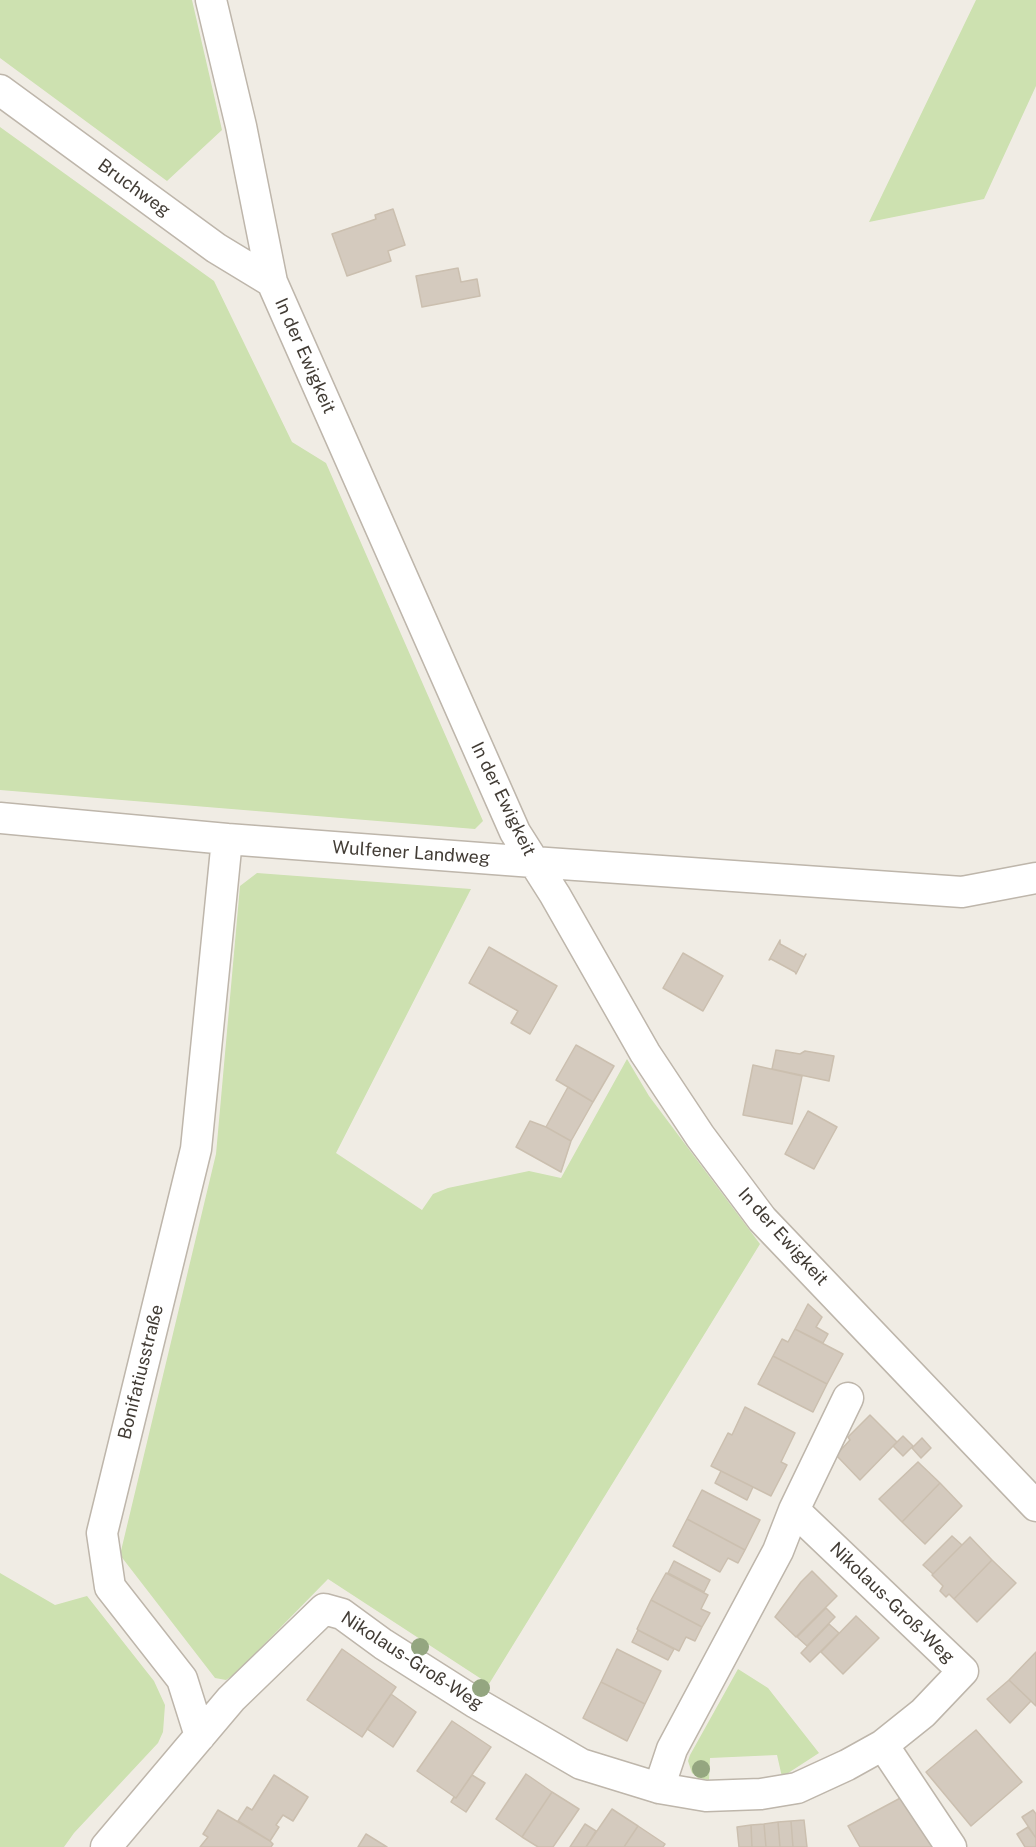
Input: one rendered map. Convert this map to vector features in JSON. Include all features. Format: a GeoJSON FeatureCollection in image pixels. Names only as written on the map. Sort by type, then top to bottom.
{"type":"FeatureCollection","features":[{"type":"Feature","properties":{"kind":"street","name":"In der Ewigkeit"},"geometry":{"type":"LineString","coordinates":[[211,0],[241,126],[272,282],[515,832],[555,895],[645,1053],[700,1136],[762,1219],[1036,1506]]}},
{"type":"Feature","properties":{"kind":"street","name":"Bruchweg"},"geometry":{"type":"LineString","coordinates":[[0,90],[216,248],[272,282]]}},
{"type":"Feature","properties":{"kind":"street","name":"Wulfener Landweg"},"geometry":{"type":"LineString","coordinates":[[0,818],[533,862],[962,892],[1036,878]]}},
{"type":"Feature","properties":{"kind":"street","name":"Bonifatiusstraße"},"geometry":{"type":"LineString","coordinates":[[200,1736],[182,1679],[110,1587],[102,1533],[196,1149],[227,838]]}},
{"type":"Feature","properties":{"kind":"street"},"geometry":{"type":"LineString","coordinates":[[659,1788],[672,1749],[778,1551],[794,1510],[848,1398]]}},
{"type":"Feature","properties":{"kind":"street","name":"Nikolaus-Groß-Weg"},"geometry":{"type":"LineString","coordinates":[[200,1736],[231,1699],[324,1609],[342,1614],[383,1644],[476,1703],[581,1764],[659,1788],[706,1796],[761,1794],[797,1788],[847,1765],[883,1744],[923,1713],[963,1671],[794,1510]]}},
{"type":"Feature","properties":{"kind":"street"},"geometry":{"type":"LineString","coordinates":[[106,1847],[200,1736]]}},
{"type":"Feature","properties":{"kind":"street"},"geometry":{"type":"LineString","coordinates":[[883,1744],[951,1847]]}},
{"type":"Feature","properties":{"kind":"green space"},"geometry":{"type":"Polygon","coordinates":[[[0,0],[192,0],[222,130],[167,181],[0,58],[0,0]]]}},
{"type":"Feature","properties":{"kind":"green space"},"geometry":{"type":"Polygon","coordinates":[[[976,0],[1036,0],[1036,86],[984,199],[869,222],[976,0]]]}},
{"type":"Feature","properties":{"kind":"green space"},"geometry":{"type":"Polygon","coordinates":[[[0,127],[214,281],[292,442],[326,463],[483,821],[475,829],[0,790],[0,127]]]}},
{"type":"Feature","properties":{"kind":"green space"},"geometry":{"type":"Polygon","coordinates":[[[257,873],[471,889],[336,1153],[422,1210],[433,1194],[448,1188],[529,1171],[561,1178],[627,1059],[649,1096],[760,1244],[489,1684],[328,1579],[235,1674],[226,1680],[215,1678],[120,1555],[216,1154],[240,886],[257,873]]]}},
{"type":"Feature","properties":{"kind":"green space"},"geometry":{"type":"Polygon","coordinates":[[[0,1573],[55,1605],[87,1596],[154,1681],[165,1705],[163,1732],[158,1743],[74,1833],[64,1847],[0,1847],[0,1573]]]}},
{"type":"Feature","properties":{"kind":"green space"},"geometry":{"type":"Polygon","coordinates":[[[738,1669],[768,1688],[819,1753],[782,1777],[777,1755],[710,1758],[709,1780],[698,1778],[692,1773],[688,1761],[690,1755],[738,1669]]]}},
{"type":"Feature","properties":{"kind":"building"},"geometry":{"type":"Polygon","coordinates":[[[393,209],[405,245],[388,251],[391,261],[347,276],[332,234],[376,219],[375,215],[393,209]]]}},
{"type":"Feature","properties":{"kind":"building"},"geometry":{"type":"Polygon","coordinates":[[[458,268],[461,282],[477,279],[480,296],[422,307],[416,276],[458,268]]]}},
{"type":"Feature","properties":{"kind":"building"},"geometry":{"type":"Polygon","coordinates":[[[780,940],[780,944],[804,957],[806,954],[796,974],[771,959],[769,960],[780,940]]]}},
{"type":"Feature","properties":{"kind":"building"},"geometry":{"type":"Polygon","coordinates":[[[489,947],[557,986],[530,1034],[511,1023],[518,1011],[469,983],[489,947]]]}},
{"type":"Feature","properties":{"kind":"building"},"geometry":{"type":"Polygon","coordinates":[[[683,953],[723,976],[703,1011],[663,988],[683,953]]]}},
{"type":"Feature","properties":{"kind":"building"},"geometry":{"type":"Polygon","coordinates":[[[576,1045],[614,1066],[593,1102],[556,1080],[576,1045]]]}},
{"type":"Feature","properties":{"kind":"building"},"geometry":{"type":"Polygon","coordinates":[[[776,1050],[800,1054],[805,1051],[834,1056],[829,1081],[772,1069],[776,1050]]]}},
{"type":"Feature","properties":{"kind":"building"},"geometry":{"type":"Polygon","coordinates":[[[753,1065],[802,1076],[792,1124],[743,1115],[753,1065]]]}},
{"type":"Feature","properties":{"kind":"building"},"geometry":{"type":"Polygon","coordinates":[[[568,1087],[593,1102],[571,1141],[546,1127],[568,1087]]]}},
{"type":"Feature","properties":{"kind":"building"},"geometry":{"type":"Polygon","coordinates":[[[808,1111],[837,1127],[814,1169],[785,1154],[808,1111]]]}},
{"type":"Feature","properties":{"kind":"building"},"geometry":{"type":"Polygon","coordinates":[[[530,1121],[571,1141],[561,1172],[516,1147],[530,1121]]]}},
{"type":"Feature","properties":{"kind":"building"},"geometry":{"type":"Polygon","coordinates":[[[808,1304],[822,1317],[816,1327],[828,1334],[823,1343],[795,1329],[808,1304]]]}},
{"type":"Feature","properties":{"kind":"building"},"geometry":{"type":"Polygon","coordinates":[[[795,1329],[843,1354],[827,1384],[773,1356],[782,1339],[788,1342],[795,1329]]]}},
{"type":"Feature","properties":{"kind":"building"},"geometry":{"type":"Polygon","coordinates":[[[773,1356],[827,1384],[813,1412],[758,1384],[773,1356]]]}},
{"type":"Feature","properties":{"kind":"building"},"geometry":{"type":"Polygon","coordinates":[[[745,1407],[795,1433],[781,1462],[787,1465],[771,1496],[711,1466],[728,1433],[732,1435],[745,1407]]]}},
{"type":"Feature","properties":{"kind":"building"},"geometry":{"type":"Polygon","coordinates":[[[870,1415],[897,1442],[860,1480],[836,1455],[850,1440],[848,1437],[870,1415]]]}},
{"type":"Feature","properties":{"kind":"building"},"geometry":{"type":"Polygon","coordinates":[[[903,1436],[913,1446],[903,1456],[893,1446],[903,1436]]]}},
{"type":"Feature","properties":{"kind":"building"},"geometry":{"type":"Polygon","coordinates":[[[922,1438],[931,1448],[921,1458],[912,1448],[922,1438]]]}},
{"type":"Feature","properties":{"kind":"building"},"geometry":{"type":"Polygon","coordinates":[[[918,1462],[940,1483],[902,1522],[879,1499],[918,1462]]]}},
{"type":"Feature","properties":{"kind":"building"},"geometry":{"type":"Polygon","coordinates":[[[721,1471],[753,1487],[747,1500],[715,1483],[721,1471]]]}},
{"type":"Feature","properties":{"kind":"building"},"geometry":{"type":"Polygon","coordinates":[[[940,1483],[962,1506],[925,1544],[902,1522],[940,1483]]]}},
{"type":"Feature","properties":{"kind":"building"},"geometry":{"type":"Polygon","coordinates":[[[702,1490],[760,1520],[745,1550],[687,1519],[702,1490]]]}},
{"type":"Feature","properties":{"kind":"building"},"geometry":{"type":"Polygon","coordinates":[[[687,1519],[745,1550],[738,1563],[728,1558],[720,1572],[673,1546],[687,1519]]]}},
{"type":"Feature","properties":{"kind":"building"},"geometry":{"type":"Polygon","coordinates":[[[952,1536],[962,1545],[933,1574],[923,1565],[952,1536]]]}},
{"type":"Feature","properties":{"kind":"building"},"geometry":{"type":"Polygon","coordinates":[[[970,1537],[992,1560],[954,1599],[949,1594],[946,1597],[940,1591],[943,1586],[932,1575],[970,1537]]]}},
{"type":"Feature","properties":{"kind":"building"},"geometry":{"type":"Polygon","coordinates":[[[992,1560],[1016,1583],[977,1622],[954,1599],[992,1560]]]}},
{"type":"Feature","properties":{"kind":"building"},"geometry":{"type":"Polygon","coordinates":[[[674,1561],[710,1580],[704,1592],[668,1573],[674,1561]]]}},
{"type":"Feature","properties":{"kind":"building"},"geometry":{"type":"Polygon","coordinates":[[[812,1571],[837,1596],[796,1637],[775,1617],[812,1571]]]}},
{"type":"Feature","properties":{"kind":"building"},"geometry":{"type":"Polygon","coordinates":[[[666,1573],[708,1595],[701,1609],[710,1613],[702,1627],[651,1600],[666,1573]]]}},
{"type":"Feature","properties":{"kind":"building"},"geometry":{"type":"Polygon","coordinates":[[[651,1600],[702,1627],[695,1641],[686,1637],[679,1651],[638,1630],[651,1600]]]}},
{"type":"Feature","properties":{"kind":"building"},"geometry":{"type":"Polygon","coordinates":[[[826,1608],[835,1617],[807,1646],[797,1637],[826,1608]]]}},
{"type":"Feature","properties":{"kind":"building"},"geometry":{"type":"Polygon","coordinates":[[[856,1616],[879,1638],[843,1674],[821,1652],[856,1616]]]}},
{"type":"Feature","properties":{"kind":"building"},"geometry":{"type":"Polygon","coordinates":[[[829,1624],[839,1633],[810,1662],[801,1653],[829,1624]]]}},
{"type":"Feature","properties":{"kind":"building"},"geometry":{"type":"Polygon","coordinates":[[[638,1630],[674,1649],[668,1660],[632,1642],[638,1630]]]}},
{"type":"Feature","properties":{"kind":"building"},"geometry":{"type":"Polygon","coordinates":[[[342,1649],[396,1687],[362,1737],[307,1700],[342,1649]]]}},
{"type":"Feature","properties":{"kind":"building"},"geometry":{"type":"Polygon","coordinates":[[[617,1649],[661,1671],[645,1704],[601,1682],[617,1649]]]}},
{"type":"Feature","properties":{"kind":"building"},"geometry":{"type":"Polygon","coordinates":[[[1036,1652],[1036,1706],[1009,1680],[1036,1652]]]}},
{"type":"Feature","properties":{"kind":"building"},"geometry":{"type":"Polygon","coordinates":[[[1009,1680],[1031,1701],[1010,1723],[987,1699],[1009,1680]]]}},
{"type":"Feature","properties":{"kind":"building"},"geometry":{"type":"Polygon","coordinates":[[[601,1682],[645,1704],[627,1741],[583,1718],[601,1682]]]}},
{"type":"Feature","properties":{"kind":"building"},"geometry":{"type":"Polygon","coordinates":[[[391,1694],[416,1712],[393,1747],[367,1729],[391,1694]]]}},
{"type":"Feature","properties":{"kind":"building"},"geometry":{"type":"Polygon","coordinates":[[[452,1721],[491,1747],[456,1798],[417,1771],[452,1721]]]}},
{"type":"Feature","properties":{"kind":"building"},"geometry":{"type":"Polygon","coordinates":[[[976,1730],[1022,1782],[971,1826],[926,1772],[976,1730]]]}},
{"type":"Feature","properties":{"kind":"building"},"geometry":{"type":"Polygon","coordinates":[[[526,1774],[552,1792],[522,1837],[496,1819],[526,1774]]]}},
{"type":"Feature","properties":{"kind":"building"},"geometry":{"type":"Polygon","coordinates":[[[274,1775],[308,1797],[293,1821],[283,1815],[270,1841],[238,1821],[247,1807],[252,1810],[274,1775]]]}},
{"type":"Feature","properties":{"kind":"building"},"geometry":{"type":"Polygon","coordinates":[[[472,1775],[485,1783],[466,1812],[451,1802],[472,1775]]]}},
{"type":"Feature","properties":{"kind":"building"},"geometry":{"type":"Polygon","coordinates":[[[552,1792],[579,1809],[553,1847],[538,1847],[522,1837],[552,1792]]]}},
{"type":"Feature","properties":{"kind":"building"},"geometry":{"type":"Polygon","coordinates":[[[906,1795],[936,1847],[860,1847],[848,1826],[906,1795]]]}},
{"type":"Feature","properties":{"kind":"building"},"geometry":{"type":"Polygon","coordinates":[[[612,1809],[638,1826],[624,1847],[586,1847],[612,1809]]]}},
{"type":"Feature","properties":{"kind":"building"},"geometry":{"type":"Polygon","coordinates":[[[218,1810],[273,1844],[271,1847],[200,1847],[208,1837],[203,1834],[218,1810]]]}},
{"type":"Feature","properties":{"kind":"building"},"geometry":{"type":"Polygon","coordinates":[[[1033,1810],[1036,1814],[1036,1838],[1022,1817],[1033,1810]]]}},
{"type":"Feature","properties":{"kind":"building"},"geometry":{"type":"Polygon","coordinates":[[[804,1820],[807,1847],[793,1847],[791,1821],[804,1820]]]}},
{"type":"Feature","properties":{"kind":"building"},"geometry":{"type":"Polygon","coordinates":[[[791,1821],[793,1847],[780,1847],[778,1822],[791,1821]]]}},
{"type":"Feature","properties":{"kind":"building"},"geometry":{"type":"Polygon","coordinates":[[[778,1822],[780,1847],[766,1847],[764,1824],[778,1822]]]}},
{"type":"Feature","properties":{"kind":"building"},"geometry":{"type":"Polygon","coordinates":[[[585,1824],[596,1831],[586,1847],[570,1847],[585,1824]]]}},
{"type":"Feature","properties":{"kind":"building"},"geometry":{"type":"Polygon","coordinates":[[[764,1824],[766,1847],[752,1847],[751,1825],[764,1824]]]}},
{"type":"Feature","properties":{"kind":"building"},"geometry":{"type":"Polygon","coordinates":[[[751,1825],[752,1847],[739,1847],[737,1827],[751,1825]]]}},
{"type":"Feature","properties":{"kind":"building"},"geometry":{"type":"Polygon","coordinates":[[[638,1826],[665,1844],[663,1847],[624,1847],[638,1826]]]}},
{"type":"Feature","properties":{"kind":"building"},"geometry":{"type":"Polygon","coordinates":[[[1028,1827],[1036,1838],[1036,1847],[1025,1847],[1017,1834],[1028,1827]]]}},
{"type":"Feature","properties":{"kind":"building"},"geometry":{"type":"Polygon","coordinates":[[[366,1834],[387,1847],[358,1847],[366,1834]]]}}]}
